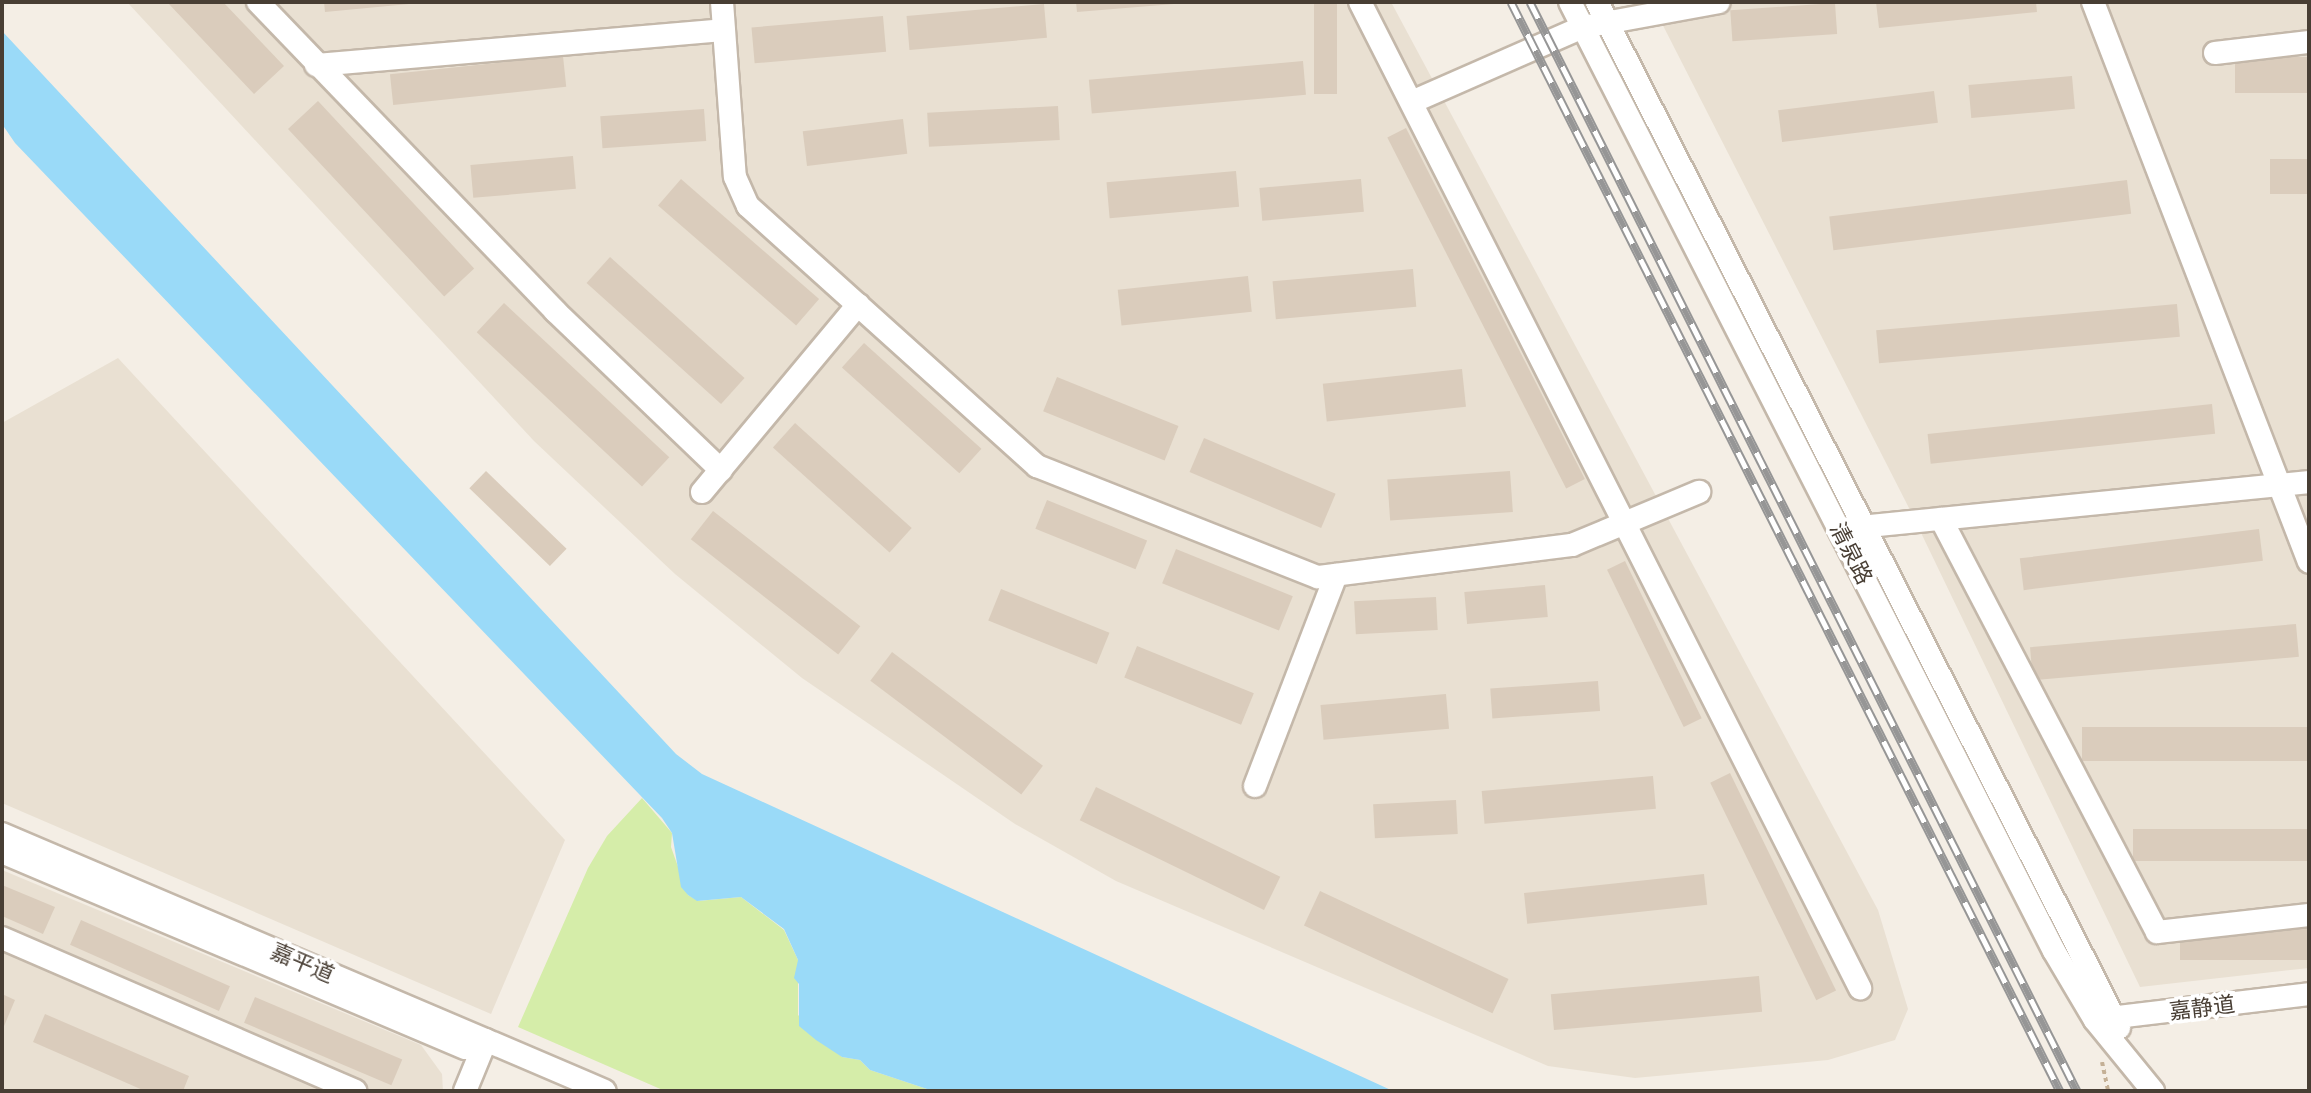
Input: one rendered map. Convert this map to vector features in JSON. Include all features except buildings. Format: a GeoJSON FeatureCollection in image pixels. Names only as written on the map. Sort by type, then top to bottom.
{"type":"FeatureCollection","features":[{"type":"Feature","properties":{"kind":"street"},"geometry":{"type":"LineString","coordinates":[[258,2],[555,311],[721,470]]}},
{"type":"Feature","properties":{"kind":"street"},"geometry":{"type":"LineString","coordinates":[[722,2],[735,177],[748,206],[1037,466],[1318,577],[1572,545],[1699,492]]}},
{"type":"Feature","properties":{"kind":"street"},"geometry":{"type":"LineString","coordinates":[[1360,2],[1860,988]]}},
{"type":"Feature","properties":{"kind":"street","name":"清泉路"},"geometry":{"type":"LineString","coordinates":[[1570,2],[1851,528],[2103,1019],[2153,1091]]}},
{"type":"Feature","properties":{"kind":"street"},"geometry":{"type":"LineString","coordinates":[[1412,102],[1583,27],[1602,12],[1719,2]]}},
{"type":"Feature","properties":{"kind":"street"},"geometry":{"type":"LineString","coordinates":[[2093,2],[2309,562]]}},
{"type":"Feature","properties":{"kind":"street","name":"清泉路"},"geometry":{"type":"LineString","coordinates":[[1602,12],[1851,528]]}},
{"type":"Feature","properties":{"kind":"street"},"geometry":{"type":"LineString","coordinates":[[316,65],[724,30]]}},
{"type":"Feature","properties":{"kind":"street"},"geometry":{"type":"LineString","coordinates":[[2215,53],[2309,42]]}},
{"type":"Feature","properties":{"kind":"street"},"geometry":{"type":"LineString","coordinates":[[702,492],[858,305]]}},
{"type":"Feature","properties":{"kind":"street"},"geometry":{"type":"LineString","coordinates":[[1851,528],[2309,482]]}},
{"type":"Feature","properties":{"kind":"street"},"geometry":{"type":"LineString","coordinates":[[1941,519],[2157,932],[2309,915]]}},
{"type":"Feature","properties":{"kind":"street"},"geometry":{"type":"LineString","coordinates":[[1255,786],[1336,575]]}},
{"type":"Feature","properties":{"kind":"street","name":"嘉平道"},"geometry":{"type":"LineString","coordinates":[[2,834],[483,1047],[566,1091]]}},
{"type":"Feature","properties":{"kind":"street","name":"嘉平道"},"geometry":{"type":"LineString","coordinates":[[2,852],[483,1047],[605,1091]]}},
{"type":"Feature","properties":{"kind":"street"},"geometry":{"type":"LineString","coordinates":[[2,938],[355,1091]]}},
{"type":"Feature","properties":{"kind":"street","name":"嘉静道"},"geometry":{"type":"LineString","coordinates":[[2103,1019],[2309,994]]}},
{"type":"Feature","properties":{"kind":"street","name":"清泉路"},"geometry":{"type":"LineString","coordinates":[[2103,1019],[2171,1091]]}},
{"type":"Feature","properties":{"kind":"street"},"geometry":{"type":"LineString","coordinates":[[465,1091],[483,1047]]}},
{"type":"Feature","properties":{"kind":"shaded area"},"geometry":{"type":"Polygon","coordinates":[[[127,2],[1391,2],[1878,910],[1908,1009],[1895,1040],[1828,1060],[1635,1078],[1548,1066],[1116,881],[1015,824],[802,678],[675,574],[534,441],[127,2]]]}},
{"type":"Feature","properties":{"kind":"shaded area"},"geometry":{"type":"Polygon","coordinates":[[[1651,2],[2309,2],[2309,968],[2140,987],[1910,510],[1651,2]]]}},
{"type":"Feature","properties":{"kind":"shaded area"},"geometry":{"type":"Polygon","coordinates":[[[118,358],[565,840],[491,1014],[2,803],[2,423],[118,358]]]}},
{"type":"Feature","properties":{"kind":"shaded area"},"geometry":{"type":"Polygon","coordinates":[[[2,870],[421,1045],[442,1074],[443,1091],[2,1091],[2,870]]]}},
{"type":"Feature","properties":{"kind":"green space"},"geometry":{"type":"Polygon","coordinates":[[[642,798],[672,833],[671,847],[688,895],[698,901],[741,897],[784,930],[798,960],[798,1015],[842,1057],[860,1060],[870,1070],[933,1091],[665,1091],[518,1027],[588,868],[607,836],[642,798]]]}},
{"type":"Feature","properties":{"kind":"water"},"geometry":{"type":"Polygon","coordinates":[[[2,31],[676,754],[702,774],[1393,1091],[933,1091],[870,1070],[860,1060],[842,1057],[816,1040],[799,1026],[799,984],[794,978],[798,960],[784,929],[741,897],[697,901],[688,895],[681,887],[672,833],[662,818],[15,143],[2,124],[2,31]]]}},
{"type":"Feature","properties":{"kind":"railway"},"geometry":{"type":"LineString","coordinates":[[1511,2],[2060,1091]]}},
{"type":"Feature","properties":{"kind":"railway"},"geometry":{"type":"LineString","coordinates":[[1530,2],[2077,1091]]}}]}
